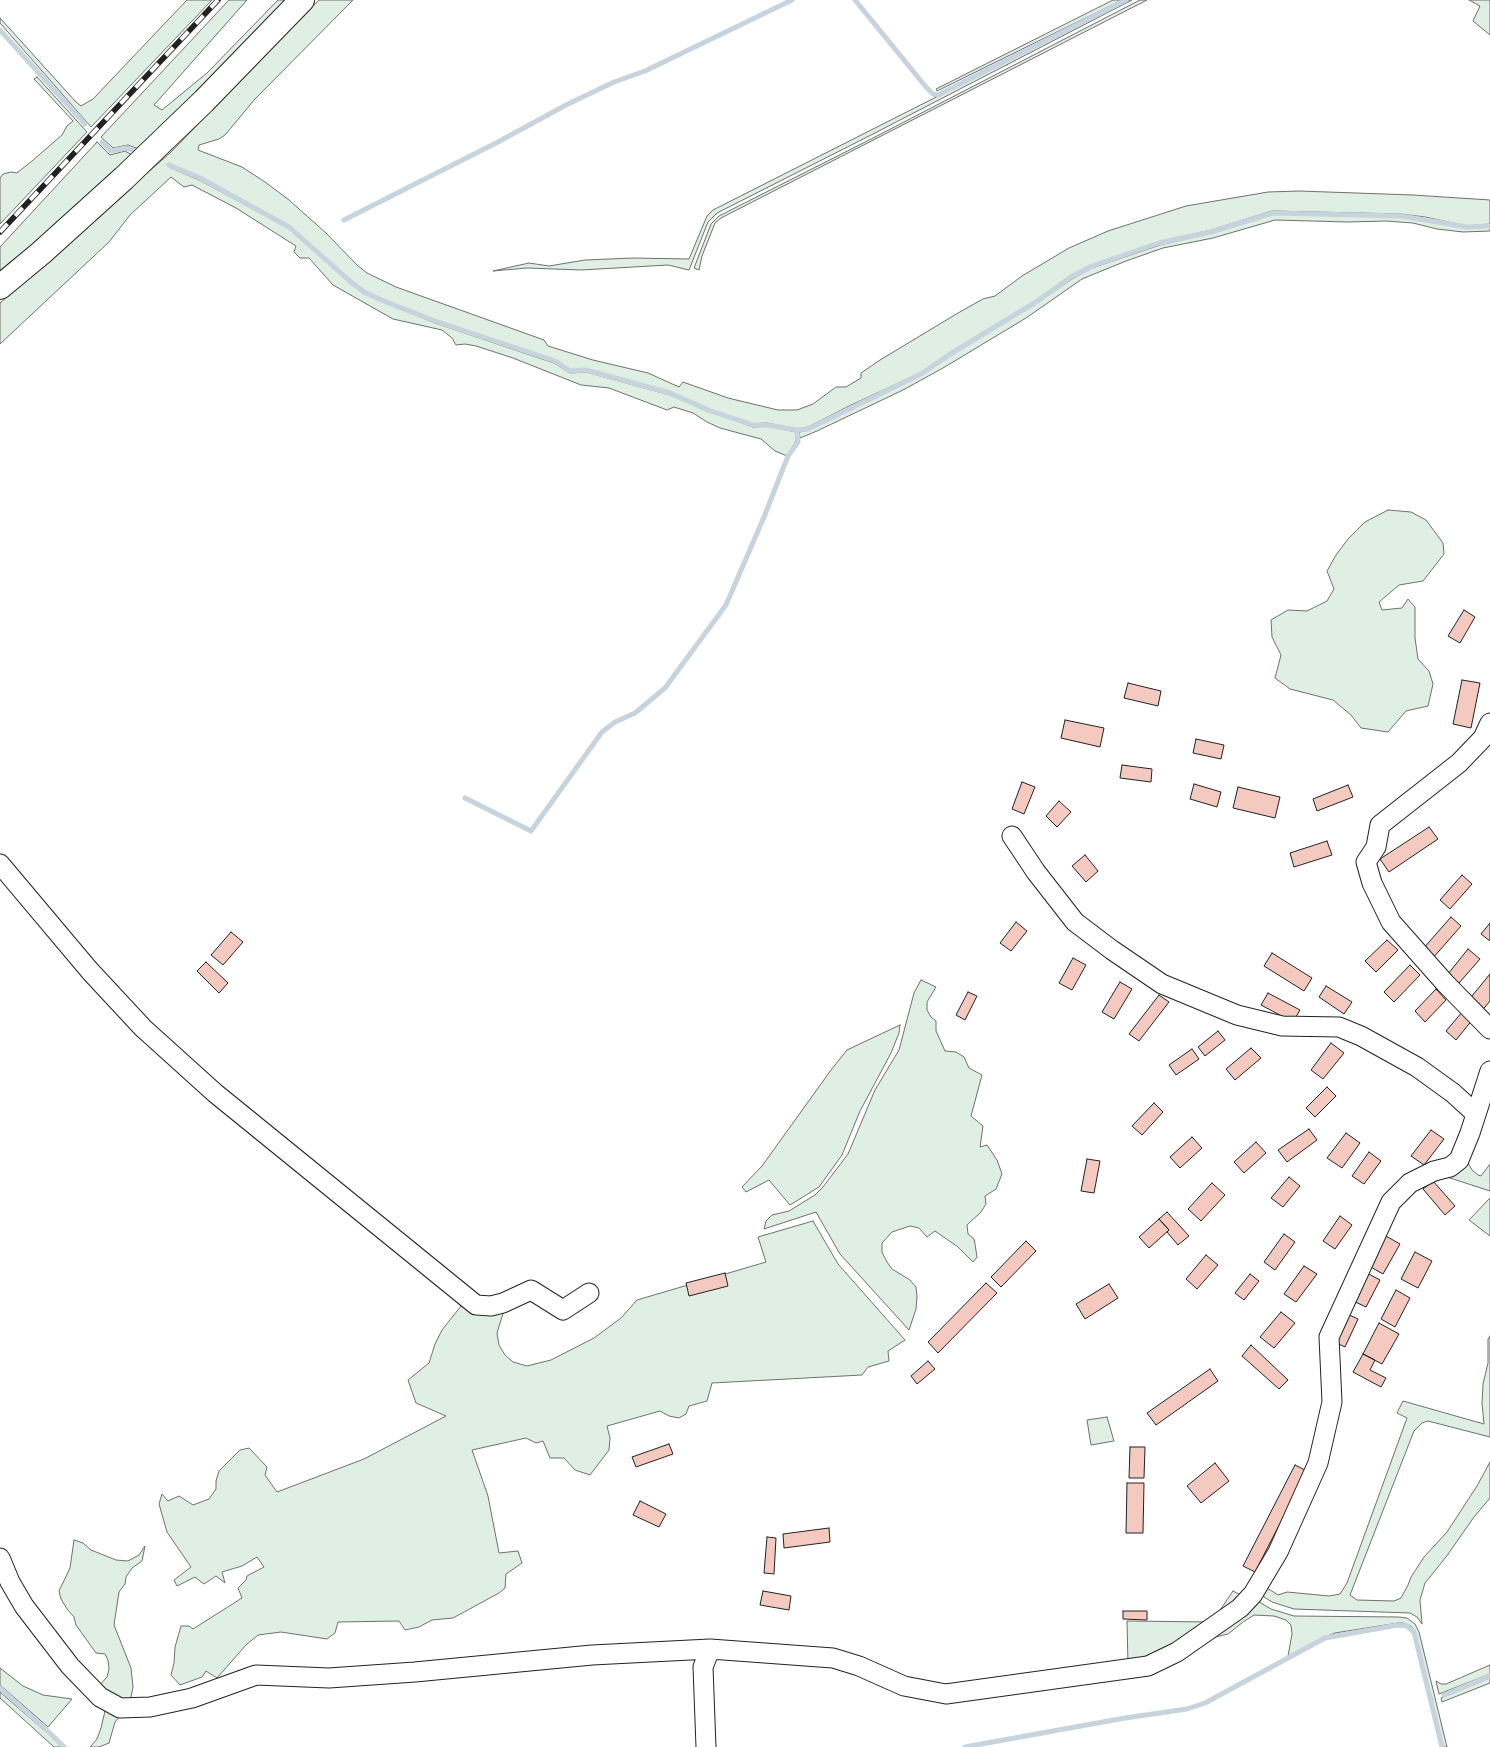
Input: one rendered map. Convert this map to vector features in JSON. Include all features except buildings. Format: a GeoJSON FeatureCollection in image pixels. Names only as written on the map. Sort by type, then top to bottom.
{"type":"FeatureCollection","features":[{"type":"Feature","properties":{"kind":"main road"},"geometry":{"type":"LineString","coordinates":[[0,287],[41,253],[124,178],[204,101],[302,0]]}},
{"type":"Feature","properties":{"kind":"street"},"geometry":{"type":"LineString","coordinates":[[1490,723],[1483,738],[1459,764],[1380,825],[1376,847],[1366,862],[1372,882],[1391,922],[1445,983],[1490,1029]]}},
{"type":"Feature","properties":{"kind":"street"},"geometry":{"type":"LineString","coordinates":[[1012,836],[1036,872],[1075,922],[1162,984],[1237,1015],[1282,1026],[1339,1027],[1360,1036],[1417,1067],[1453,1093],[1476,1114]]}},
{"type":"Feature","properties":{"kind":"street"},"geometry":{"type":"LineString","coordinates":[[0,864],[90,971],[143,1028],[215,1093],[476,1305],[491,1306],[503,1303],[531,1290],[563,1310],[589,1293]]}},
{"type":"Feature","properties":{"kind":"street"},"geometry":{"type":"LineString","coordinates":[[0,1558],[10,1582],[24,1606],[70,1666],[100,1698],[120,1708],[150,1707],[192,1698],[256,1674],[329,1678],[415,1672],[592,1655],[710,1650],[833,1658],[859,1666],[904,1686],[946,1694],[1148,1666],[1177,1652],[1240,1608],[1253,1594],[1278,1552],[1318,1464],[1332,1402],[1329,1337],[1332,1330],[1391,1202],[1410,1183],[1450,1167],[1459,1160],[1490,1071]]}},
{"type":"Feature","properties":{"kind":"street"},"geometry":{"type":"LineString","coordinates":[[706,1747],[704,1667],[710,1650]]}},
{"type":"Feature","properties":{"kind":"green space"},"geometry":{"type":"Polygon","coordinates":[[[187,0],[212,0],[91,127],[0,23],[0,18],[81,106],[93,99],[187,0]]]}},
{"type":"Feature","properties":{"kind":"green space"},"geometry":{"type":"Polygon","coordinates":[[[229,0],[247,0],[154,105],[162,110],[207,73],[278,0],[291,0],[141,150],[128,145],[113,148],[101,137],[229,0]]]}},
{"type":"Feature","properties":{"kind":"green space"},"geometry":{"type":"Polygon","coordinates":[[[319,0],[353,0],[255,99],[225,135],[219,139],[199,145],[198,150],[242,167],[265,182],[289,200],[326,233],[357,265],[367,273],[396,287],[544,340],[548,346],[593,360],[648,373],[679,387],[683,382],[728,398],[778,410],[797,410],[813,404],[836,387],[846,387],[861,378],[861,373],[880,360],[983,299],[995,296],[1022,276],[1069,248],[1108,231],[1186,206],[1268,192],[1299,191],[1413,195],[1490,200],[1490,224],[1467,226],[1401,214],[1272,211],[1211,230],[1159,242],[1091,265],[1070,276],[1035,301],[952,351],[920,373],[808,427],[797,429],[767,423],[753,424],[709,409],[671,392],[586,369],[571,370],[556,360],[436,320],[387,301],[365,291],[289,226],[201,177],[167,164],[169,167],[199,180],[288,228],[363,293],[435,323],[554,363],[570,373],[586,372],[670,395],[753,427],[767,426],[796,432],[796,441],[787,456],[775,451],[761,439],[720,428],[693,413],[674,407],[667,410],[609,388],[581,385],[513,358],[476,346],[456,345],[452,338],[442,330],[393,319],[333,285],[309,258],[300,258],[294,252],[296,246],[236,208],[192,185],[184,187],[171,177],[130,215],[109,242],[0,344],[0,303],[171,152],[319,0]]]}},
{"type":"Feature","properties":{"kind":"green space"},"geometry":{"type":"Polygon","coordinates":[[[1113,0],[1122,0],[937,91],[936,89],[1113,0]]]}},
{"type":"Feature","properties":{"kind":"green space"},"geometry":{"type":"Polygon","coordinates":[[[1128,0],[1132,0],[717,213],[708,222],[689,270],[668,265],[581,270],[527,268],[493,271],[529,263],[549,266],[585,260],[633,258],[689,259],[707,216],[713,210],[1128,0]]]}},
{"type":"Feature","properties":{"kind":"green space"},"geometry":{"type":"Polygon","coordinates":[[[1140,0],[1147,0],[721,218],[715,223],[702,256],[699,270],[694,268],[711,224],[719,216],[1140,0]]]}},
{"type":"Feature","properties":{"kind":"green space"},"geometry":{"type":"Polygon","coordinates":[[[1469,0],[1490,0],[1490,35],[1473,21],[1480,6],[1469,0]]]}},
{"type":"Feature","properties":{"kind":"green space"},"geometry":{"type":"Polygon","coordinates":[[[37,77],[87,132],[0,224],[0,178],[3,174],[17,173],[62,135],[67,126],[73,121],[34,79],[37,77]]]}},
{"type":"Feature","properties":{"kind":"green space"},"geometry":{"type":"Polygon","coordinates":[[[97,142],[110,155],[125,151],[136,157],[0,274],[0,247],[97,142]]]}},
{"type":"Feature","properties":{"kind":"green space"},"geometry":{"type":"Polygon","coordinates":[[[1273,214],[1401,217],[1466,228],[1490,227],[1490,231],[1463,232],[1437,229],[1413,223],[1386,221],[1275,220],[1213,238],[1163,248],[1082,279],[1026,318],[943,368],[903,390],[800,438],[799,432],[809,430],[922,375],[1092,268],[1160,245],[1211,233],[1273,214]]]}},
{"type":"Feature","properties":{"kind":"green space"},"geometry":{"type":"Polygon","coordinates":[[[1388,510],[1411,512],[1426,520],[1443,543],[1444,554],[1423,581],[1399,585],[1379,602],[1382,610],[1402,608],[1408,599],[1415,607],[1415,638],[1418,659],[1429,671],[1433,684],[1428,706],[1406,711],[1388,732],[1361,728],[1351,715],[1333,700],[1290,689],[1275,678],[1281,655],[1272,637],[1271,620],[1288,610],[1307,611],[1327,601],[1334,589],[1327,571],[1336,555],[1348,539],[1365,522],[1388,510]]]}},
{"type":"Feature","properties":{"kind":"green space"},"geometry":{"type":"Polygon","coordinates":[[[921,980],[936,987],[927,1002],[927,1010],[936,1021],[936,1031],[945,1051],[956,1052],[964,1057],[969,1068],[982,1075],[971,1116],[983,1126],[980,1147],[987,1145],[997,1160],[1002,1174],[996,1189],[985,1196],[986,1204],[981,1212],[967,1225],[968,1234],[974,1239],[975,1244],[977,1257],[973,1262],[958,1247],[935,1231],[927,1237],[919,1228],[910,1226],[892,1232],[882,1243],[882,1252],[892,1269],[910,1280],[916,1287],[916,1309],[909,1330],[840,1254],[816,1212],[764,1229],[766,1221],[772,1215],[789,1211],[815,1195],[848,1154],[875,1090],[899,1050],[914,993],[921,980]]]}},
{"type":"Feature","properties":{"kind":"green space"},"geometry":{"type":"Polygon","coordinates":[[[900,1025],[891,1053],[860,1111],[842,1155],[819,1187],[790,1205],[769,1180],[746,1192],[742,1187],[762,1166],[847,1050],[900,1025]]]}},
{"type":"Feature","properties":{"kind":"green space"},"geometry":{"type":"Polygon","coordinates":[[[1466,1159],[1472,1170],[1481,1176],[1490,1164],[1490,1191],[1444,1176],[1466,1159]]]}},
{"type":"Feature","properties":{"kind":"green space"},"geometry":{"type":"Polygon","coordinates":[[[1490,1198],[1490,1236],[1469,1220],[1490,1198]]]}},
{"type":"Feature","properties":{"kind":"green space"},"geometry":{"type":"Polygon","coordinates":[[[813,1221],[838,1264],[905,1340],[888,1351],[889,1361],[868,1367],[862,1375],[712,1383],[707,1401],[689,1406],[686,1414],[679,1418],[669,1416],[660,1411],[607,1426],[610,1438],[609,1450],[590,1475],[575,1470],[564,1458],[550,1458],[543,1441],[536,1443],[526,1438],[472,1450],[488,1496],[499,1553],[518,1551],[522,1563],[506,1574],[505,1588],[499,1593],[453,1618],[432,1620],[419,1627],[405,1630],[399,1621],[338,1622],[335,1633],[327,1639],[281,1632],[258,1635],[246,1645],[217,1678],[206,1671],[202,1677],[180,1685],[171,1675],[175,1647],[181,1626],[189,1626],[193,1629],[242,1598],[238,1588],[246,1580],[247,1576],[264,1567],[257,1557],[242,1566],[222,1572],[225,1583],[216,1576],[204,1584],[195,1577],[177,1586],[174,1580],[191,1567],[167,1532],[159,1504],[162,1494],[168,1501],[179,1496],[193,1505],[209,1499],[216,1489],[219,1471],[240,1450],[249,1448],[267,1467],[265,1475],[277,1492],[364,1459],[446,1416],[416,1403],[408,1380],[429,1363],[442,1330],[465,1301],[505,1307],[497,1333],[499,1345],[505,1355],[513,1362],[527,1366],[551,1360],[594,1338],[621,1318],[637,1300],[766,1262],[758,1237],[813,1221]]]}},
{"type":"Feature","properties":{"kind":"green space"},"geometry":{"type":"Polygon","coordinates":[[[1490,1336],[1490,1437],[1428,1421],[1422,1423],[1414,1431],[1350,1595],[1357,1600],[1394,1601],[1401,1598],[1411,1577],[1424,1557],[1447,1532],[1490,1462],[1490,1498],[1425,1583],[1420,1600],[1422,1624],[1417,1617],[1410,1613],[1294,1609],[1272,1602],[1264,1597],[1262,1593],[1267,1588],[1278,1595],[1287,1592],[1329,1596],[1340,1594],[1347,1583],[1407,1418],[1397,1413],[1403,1401],[1484,1424],[1483,1384],[1488,1363],[1488,1339],[1490,1336]]]}},
{"type":"Feature","properties":{"kind":"green space"},"geometry":{"type":"Polygon","coordinates":[[[1107,1417],[1114,1441],[1091,1445],[1087,1420],[1107,1417]]]}},
{"type":"Feature","properties":{"kind":"green space"},"geometry":{"type":"Polygon","coordinates":[[[74,1540],[83,1543],[91,1550],[116,1560],[128,1561],[139,1555],[145,1546],[142,1561],[132,1568],[119,1592],[114,1625],[131,1668],[133,1687],[130,1702],[124,1701],[98,1687],[107,1677],[109,1669],[108,1660],[105,1654],[96,1653],[76,1625],[74,1617],[61,1599],[59,1591],[70,1568],[74,1540]]]}},
{"type":"Feature","properties":{"kind":"green space"},"geometry":{"type":"Polygon","coordinates":[[[1233,1591],[1247,1598],[1221,1621],[1128,1666],[1127,1621],[1212,1622],[1233,1591]]]}},
{"type":"Feature","properties":{"kind":"green space"},"geometry":{"type":"Polygon","coordinates":[[[1256,1600],[1271,1609],[1294,1616],[1399,1617],[1407,1618],[1415,1624],[1419,1632],[1447,1747],[1443,1747],[1433,1699],[1431,1698],[1415,1632],[1411,1626],[1398,1623],[1335,1633],[1288,1656],[1292,1634],[1291,1625],[1286,1620],[1274,1616],[1254,1615],[1228,1634],[1203,1640],[1256,1600]]]}},
{"type":"Feature","properties":{"kind":"green space"},"geometry":{"type":"Polygon","coordinates":[[[1490,1665],[1490,1674],[1439,1694],[1436,1681],[1446,1684],[1490,1665]]]}},
{"type":"Feature","properties":{"kind":"green space"},"geometry":{"type":"Polygon","coordinates":[[[0,1668],[23,1686],[43,1695],[72,1699],[48,1727],[0,1685],[0,1668]]]}},
{"type":"Feature","properties":{"kind":"green space"},"geometry":{"type":"Polygon","coordinates":[[[1490,1678],[1490,1683],[1442,1702],[1441,1698],[1490,1678]]]}},
{"type":"Feature","properties":{"kind":"green space"},"geometry":{"type":"Polygon","coordinates":[[[262,1682],[120,1716],[115,1722],[109,1743],[99,1747],[90,1747],[97,1739],[105,1711],[107,1710],[262,1682]]]}},
{"type":"Feature","properties":{"kind":"green space"},"geometry":{"type":"Polygon","coordinates":[[[0,1692],[61,1747],[54,1747],[0,1698],[0,1692]]]}},
{"type":"Feature","properties":{"kind":"waterway"},"geometry":{"type":"LineString","coordinates":[[344,220],[498,142],[566,105],[614,82],[645,71],[792,0]]}},
{"type":"Feature","properties":{"kind":"waterway"},"geometry":{"type":"LineString","coordinates":[[855,0],[926,87],[933,94],[938,95],[1126,0]]}},
{"type":"Feature","properties":{"kind":"waterway"},"geometry":{"type":"LineString","coordinates":[[0,30],[85,124]]}},
{"type":"Feature","properties":{"kind":"waterway"},"geometry":{"type":"LineString","coordinates":[[102,142],[111,151],[126,148],[133,150]]}},
{"type":"Feature","properties":{"kind":"waterway"},"geometry":{"type":"LineString","coordinates":[[169,165],[200,178],[289,227],[351,282],[364,292],[386,302],[435,321],[555,361],[570,371],[586,370],[670,393],[708,410],[753,425],[767,425],[797,430],[808,429],[921,374],[1036,302],[1071,277],[1092,266],[1159,243],[1211,232],[1273,213],[1401,216],[1467,227],[1490,226]]}},
{"type":"Feature","properties":{"kind":"waterway"},"geometry":{"type":"LineString","coordinates":[[465,798],[531,831],[602,732],[615,722],[635,713],[665,688],[726,605],[788,456],[798,442],[797,430]]}},
{"type":"Feature","properties":{"kind":"waterway"},"geometry":{"type":"LineString","coordinates":[[965,1747],[1125,1718],[1187,1709],[1205,1703],[1325,1638],[1398,1625],[1407,1626],[1414,1632],[1442,1747]]}},
{"type":"Feature","properties":{"kind":"waterway"},"geometry":{"type":"LineString","coordinates":[[1444,1695],[1490,1676]]}},
{"type":"Feature","properties":{"kind":"waterway"},"geometry":{"type":"LineString","coordinates":[[0,1688],[64,1747]]}},
{"type":"Feature","properties":{"kind":"railway"},"geometry":{"type":"LineString","coordinates":[[0,232],[218,0]]}}]}
